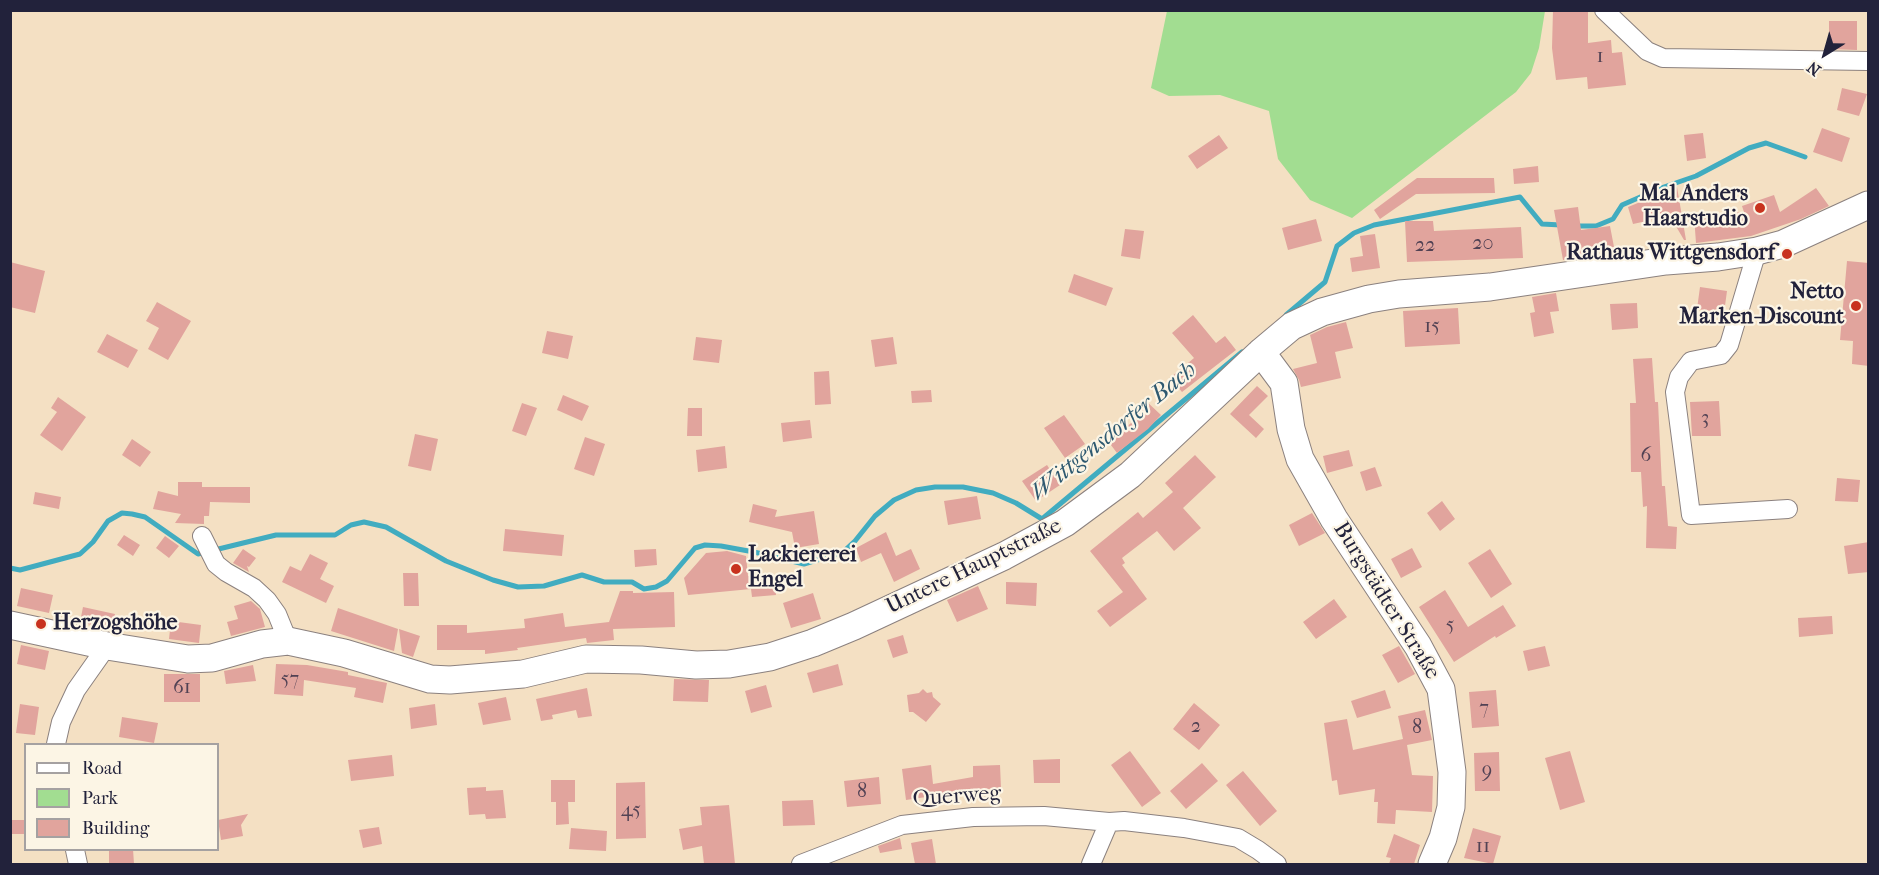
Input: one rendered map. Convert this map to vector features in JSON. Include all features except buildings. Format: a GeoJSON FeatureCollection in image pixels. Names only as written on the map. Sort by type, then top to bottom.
{"type":"FeatureCollection","features":[{"type":"Feature","properties":{"kind":"street"},"geometry":{"type":"LineString","coordinates":[[1604,10],[1647,51],[1663,58],[1869,60]]}},
{"type":"Feature","properties":{"kind":"street","name":"Untere Hauptstraße"},"geometry":{"type":"LineString","coordinates":[[10,625],[107,646],[188,659],[212,658],[262,644],[288,640],[344,653],[430,680],[523,674],[586,659],[641,660],[696,665],[729,664],[770,657],[854,626],[1004,556],[1065,523],[1130,475],[1261,352],[1292,326],[1322,312],[1369,298],[1490,287],[1666,261],[1757,251],[1784,244],[1869,205]]}},
{"type":"Feature","properties":{"kind":"street"},"geometry":{"type":"LineString","coordinates":[[1757,251],[1728,345],[1721,355],[1691,361],[1679,377],[1675,392],[1691,514],[1788,509]]}},
{"type":"Feature","properties":{"kind":"street","name":"Burgstädter Straße"},"geometry":{"type":"LineString","coordinates":[[1261,352],[1284,383],[1291,429],[1300,459],[1334,519],[1418,646],[1441,689],[1452,772],[1451,807],[1443,838],[1432,864]]}},
{"type":"Feature","properties":{"kind":"street"},"geometry":{"type":"LineString","coordinates":[[206,547],[226,572],[254,588],[267,600],[277,614],[288,640]]}},
{"type":"Feature","properties":{"kind":"street"},"geometry":{"type":"LineString","coordinates":[[56,743],[61,722],[76,690],[107,646]]}},
{"type":"Feature","properties":{"kind":"street","name":"Querweg"},"geometry":{"type":"LineString","coordinates":[[801,864],[902,825],[973,817],[1044,816],[1184,828],[1238,838],[1277,864]]}},
{"type":"Feature","properties":{"kind":"street"},"geometry":{"type":"LineString","coordinates":[[1091,864],[1117,821]]}},
{"type":"Feature","properties":{"kind":"green space"},"geometry":{"type":"Polygon","coordinates":[[[1167,10],[1545,11],[1539,48],[1531,73],[1516,92],[1352,218],[1310,200],[1278,159],[1269,111],[1220,95],[1169,96],[1151,88],[1167,10]]]}},
{"type":"Feature","properties":{"kind":"waterway","name":"Wittgensdorfer Bach"},"geometry":{"type":"LineString","coordinates":[[1574,226],[1596,226],[1613,219],[1622,205],[1696,176],[1749,148],[1766,143],[1805,157]]}},
{"type":"Feature","properties":{"kind":"waterway","name":"Wittgensdorfer Bach"},"geometry":{"type":"LineString","coordinates":[[1286,315],[1325,282],[1337,246],[1354,233],[1374,225],[1520,197],[1542,224],[1561,225]]}},
{"type":"Feature","properties":{"kind":"waterway","name":"Wittgensdorfer Bach"},"geometry":{"type":"LineString","coordinates":[[10,568],[20,570],[80,554],[93,542],[108,521],[122,513],[145,517],[198,554],[276,535],[335,535],[351,525],[364,522],[386,527],[446,561],[493,580],[518,587],[544,586],[582,575],[604,582],[632,582],[644,589],[656,587],[667,581],[695,548],[705,545],[754,552],[804,564],[843,552],[875,516],[894,500],[916,490],[963,487],[993,493],[1016,503],[1042,519],[1242,352]]}},
{"type":"Feature","properties":{"kind":"place","name":"Mal Anders Haarstudio"},"geometry":{"type":"Point","coordinates":[1760,208]}},
{"type":"Feature","properties":{"kind":"place","name":"Rathaus Wittgensdorf"},"geometry":{"type":"Point","coordinates":[1787,254]}},
{"type":"Feature","properties":{"kind":"place","name":"Netto Marken-Discount"},"geometry":{"type":"Point","coordinates":[1856,306]}},
{"type":"Feature","properties":{"kind":"place","name":"Lackiererei Engel"},"geometry":{"type":"Point","coordinates":[736,569]}},
{"type":"Feature","properties":{"kind":"place","name":"Herzogshöhe"},"geometry":{"type":"Point","coordinates":[41,624]}}]}
